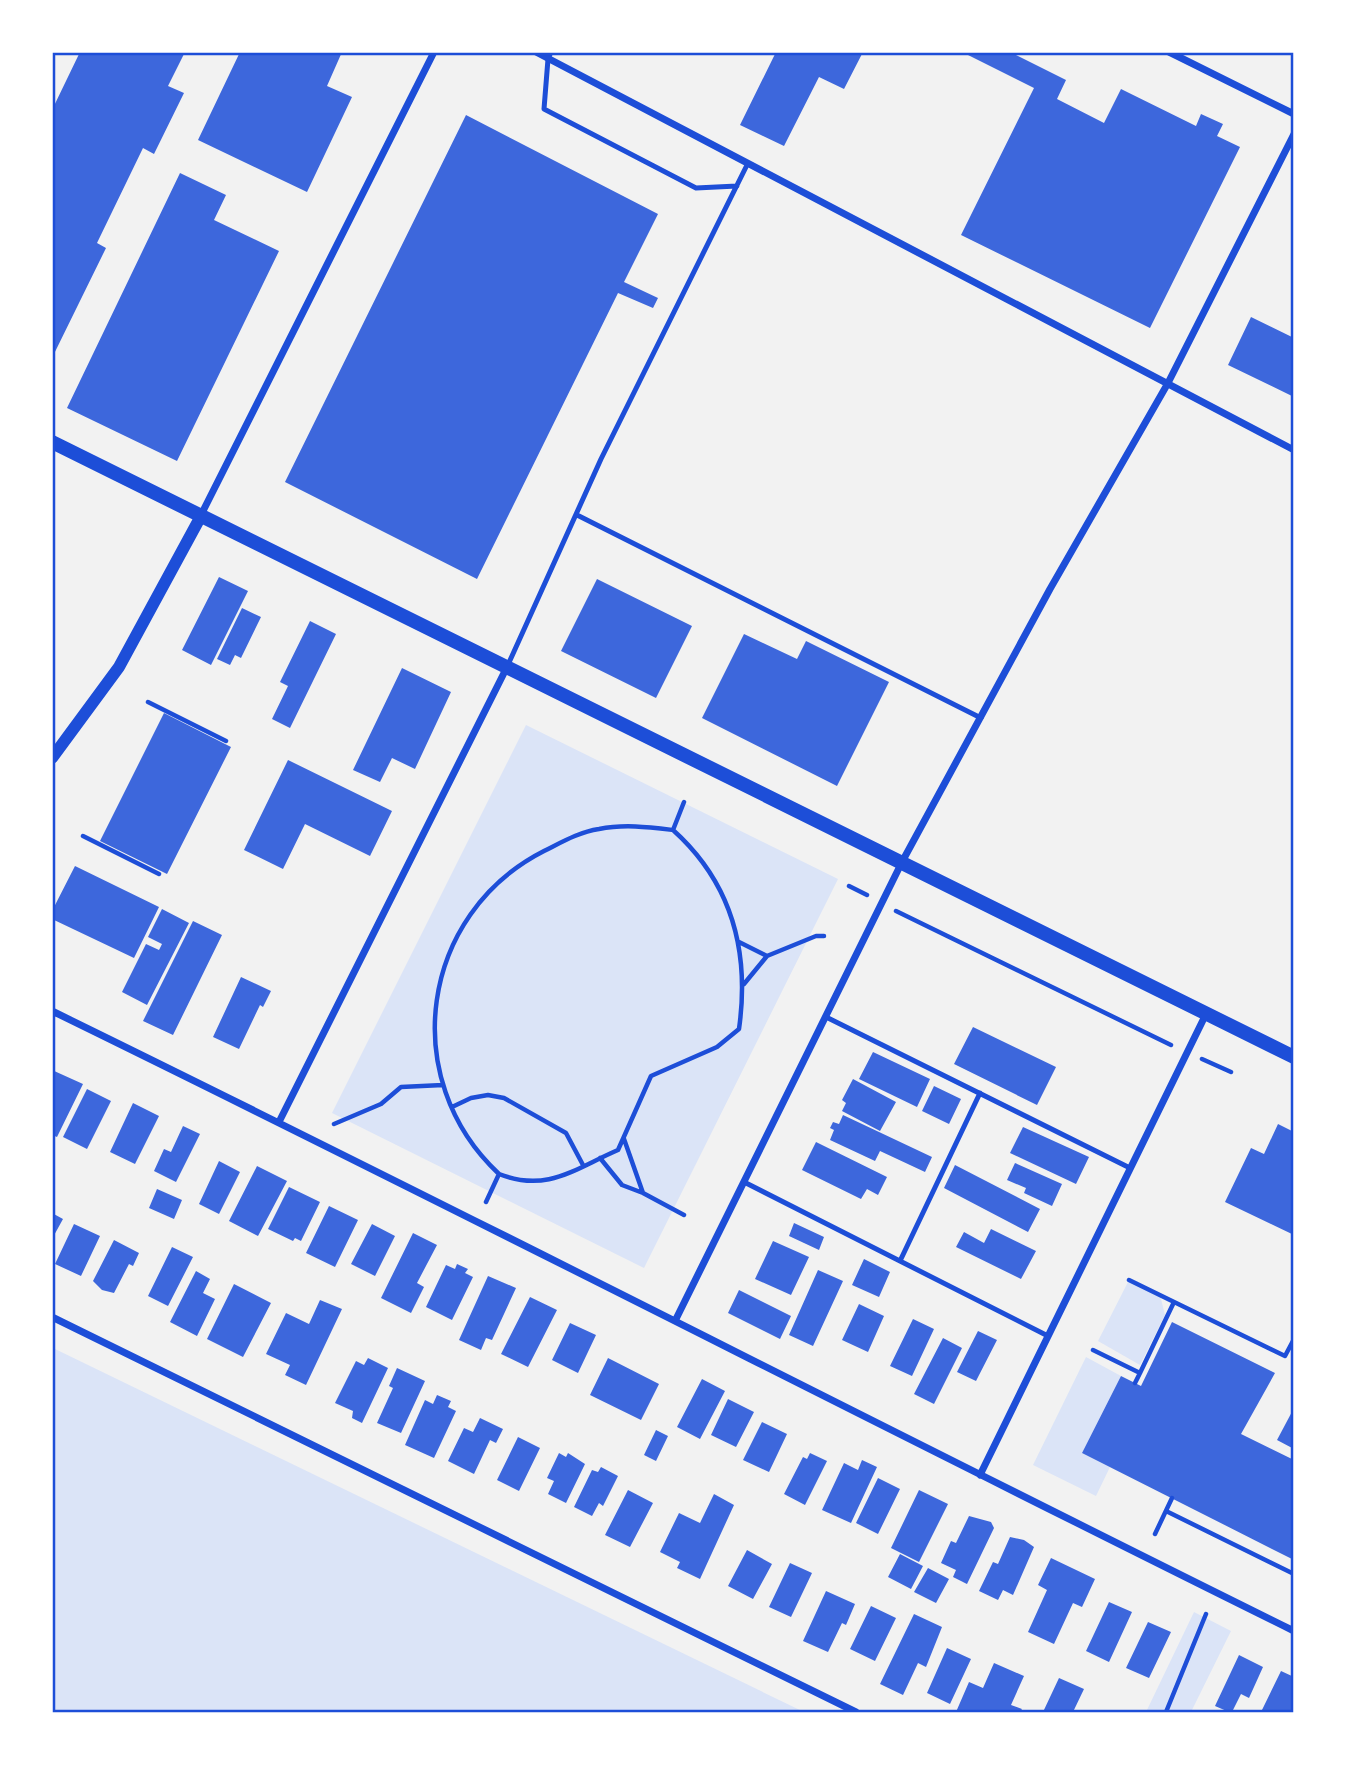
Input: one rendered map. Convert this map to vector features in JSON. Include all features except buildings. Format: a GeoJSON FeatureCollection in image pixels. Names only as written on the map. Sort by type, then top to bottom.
{"type":"FeatureCollection","features":[{"type":"Feature","properties":{"kind":"main road"},"geometry":{"type":"LineString","coordinates":[[52,442],[1293,1057]]}},
{"type":"Feature","properties":{"kind":"street"},"geometry":{"type":"LineString","coordinates":[[52,758],[119,667],[201,516],[434,52]]}},
{"type":"Feature","properties":{"kind":"street"},"geometry":{"type":"LineString","coordinates":[[536,52],[550,56],[1168,383],[1203,405],[1293,450]]}},
{"type":"Feature","properties":{"kind":"street"},"geometry":{"type":"LineString","coordinates":[[1169,52],[1293,114]]}},
{"type":"Feature","properties":{"kind":"street"},"geometry":{"type":"LineString","coordinates":[[676,1319],[902,862],[1168,383],[1293,134]]}},
{"type":"Feature","properties":{"kind":"street"},"geometry":{"type":"LineString","coordinates":[[279,1122],[507,667]]}},
{"type":"Feature","properties":{"kind":"street"},"geometry":{"type":"LineString","coordinates":[[52,1011],[676,1319],[1293,1631]]}},
{"type":"Feature","properties":{"kind":"street"},"geometry":{"type":"LineString","coordinates":[[980,1475],[1206,1013]]}},
{"type":"Feature","properties":{"kind":"street"},"geometry":{"type":"LineString","coordinates":[[52,1317],[856,1713]]}},
{"type":"Feature","properties":{"kind":"lane"},"geometry":{"type":"LineString","coordinates":[[550,56],[544,109],[696,188],[737,186]]}},
{"type":"Feature","properties":{"kind":"lane"},"geometry":{"type":"LineString","coordinates":[[507,667],[616,427],[748,163]]}},
{"type":"Feature","properties":{"kind":"lane"},"geometry":{"type":"LineString","coordinates":[[577,515],[981,718]]}},
{"type":"Feature","properties":{"kind":"lane"},"geometry":{"type":"LineString","coordinates":[[825,1017],[1130,1168]]}},
{"type":"Feature","properties":{"kind":"lane"},"geometry":{"type":"LineString","coordinates":[[900,1261],[980,1093]]}},
{"type":"Feature","properties":{"kind":"lane"},"geometry":{"type":"LineString","coordinates":[[744,1182],[1048,1336]]}},
{"type":"Feature","properties":{"kind":"path"},"geometry":{"type":"LineString","coordinates":[[148,702],[226,741]]}},
{"type":"Feature","properties":{"kind":"path"},"geometry":{"type":"LineString","coordinates":[[673,830],[684,803]]}},
{"type":"Feature","properties":{"kind":"path"},"geometry":{"type":"LineString","coordinates":[[627,825],[673,830],[702,858],[720,886],[738,941],[743,986],[739,1028],[717,1047],[651,1076],[618,1150],[544,1182],[521,1182],[499,1174],[477,1153],[460,1129],[443,1085],[434,1041],[434,1002],[442,970],[476,906],[501,878],[570,837],[597,829],[627,825]]}},
{"type":"Feature","properties":{"kind":"path"},"geometry":{"type":"LineString","coordinates":[[83,836],[159,874]]}},
{"type":"Feature","properties":{"kind":"path"},"geometry":{"type":"LineString","coordinates":[[849,886],[1187,1053],[1231,1072]]}},
{"type":"Feature","properties":{"kind":"path"},"geometry":{"type":"LineString","coordinates":[[743,986],[767,956],[816,936],[824,936]]}},
{"type":"Feature","properties":{"kind":"path"},"geometry":{"type":"LineString","coordinates":[[738,941],[767,956]]}},
{"type":"Feature","properties":{"kind":"path"},"geometry":{"type":"LineString","coordinates":[[334,1124],[381,1104],[401,1087],[443,1085]]}},
{"type":"Feature","properties":{"kind":"path"},"geometry":{"type":"LineString","coordinates":[[452,1107],[471,1098],[488,1095],[503,1098],[566,1133],[583,1165]]}},
{"type":"Feature","properties":{"kind":"path"},"geometry":{"type":"LineString","coordinates":[[624,1138],[643,1193]]}},
{"type":"Feature","properties":{"kind":"path"},"geometry":{"type":"LineString","coordinates":[[600,1158],[622,1185],[684,1215]]}},
{"type":"Feature","properties":{"kind":"path"},"geometry":{"type":"LineString","coordinates":[[486,1202],[499,1174]]}},
{"type":"Feature","properties":{"kind":"path"},"geometry":{"type":"LineString","coordinates":[[1129,1280],[1285,1356],[1293,1339]]}},
{"type":"Feature","properties":{"kind":"path"},"geometry":{"type":"LineString","coordinates":[[1135,1383],[1174,1302]]}},
{"type":"Feature","properties":{"kind":"path"},"geometry":{"type":"LineString","coordinates":[[1093,1350],[1140,1373]]}},
{"type":"Feature","properties":{"kind":"path"},"geometry":{"type":"LineString","coordinates":[[1155,1534],[1172,1498]]}},
{"type":"Feature","properties":{"kind":"path"},"geometry":{"type":"LineString","coordinates":[[1166,1511],[1293,1574]]}},
{"type":"Feature","properties":{"kind":"path"},"geometry":{"type":"LineString","coordinates":[[1166,1713],[1206,1614]]}},
{"type":"Feature","properties":{"kind":"shaded area"},"geometry":{"type":"Polygon","coordinates":[[[526,725],[838,879],[644,1268],[332,1113],[526,725]]]}},
{"type":"Feature","properties":{"kind":"shaded area"},"geometry":{"type":"Polygon","coordinates":[[[1129,1280],[1160,1295],[1165,1315],[1140,1365],[1098,1341],[1129,1280]]]}},
{"type":"Feature","properties":{"kind":"shaded area"},"geometry":{"type":"Polygon","coordinates":[[[53,1348],[804,1712],[53,1712],[53,1348]]]}},
{"type":"Feature","properties":{"kind":"shaded area"},"geometry":{"type":"Polygon","coordinates":[[[1086,1357],[1121,1376],[1082,1453],[1110,1467],[1096,1496],[1033,1465],[1086,1357]]]}},
{"type":"Feature","properties":{"kind":"shaded area"},"geometry":{"type":"Polygon","coordinates":[[[1194,1612],[1231,1631],[1191,1712],[1146,1712],[1194,1612]]]}}]}
